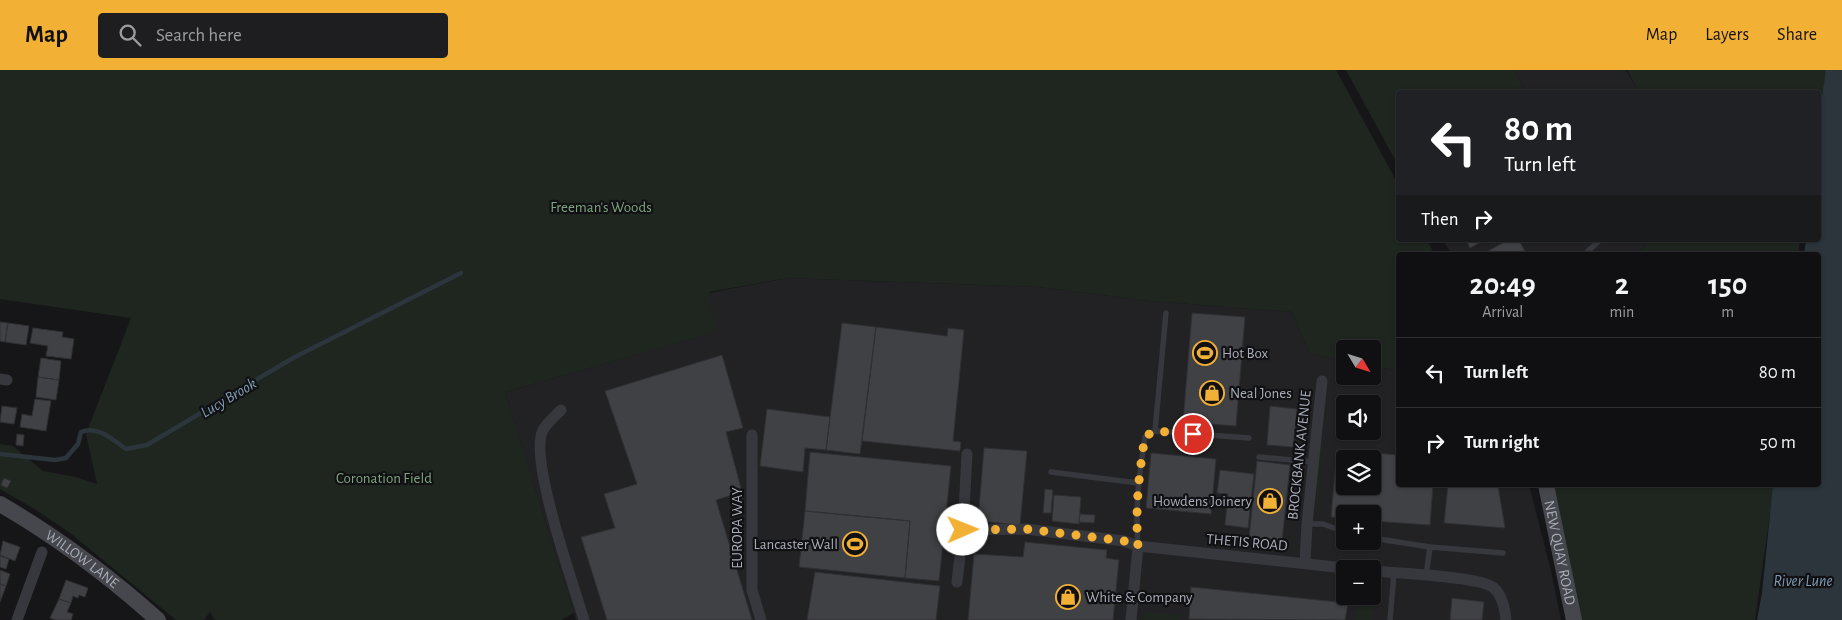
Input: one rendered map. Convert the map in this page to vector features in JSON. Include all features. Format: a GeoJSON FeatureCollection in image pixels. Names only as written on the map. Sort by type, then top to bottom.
{"type":"FeatureCollection","features":[{"type":"Feature","properties":{"kind":"street","name":"BROCKBANK AVENUE"},"geometry":{"type":"LineString","coordinates":[[1304,562],[1322,381]]}},
{"type":"Feature","properties":{"kind":"street"},"geometry":{"type":"LineString","coordinates":[[561,410],[542,430],[539,452],[554,522],[584,620]]}},
{"type":"Feature","properties":{"kind":"street","name":"EUROPA WAY"},"geometry":{"type":"LineString","coordinates":[[752,435],[752,590],[761,620]]}},
{"type":"Feature","properties":{"kind":"street"},"geometry":{"type":"LineString","coordinates":[[957,582],[963,530],[967,454]]}},
{"type":"Feature","properties":{"kind":"street","name":"NEW QUAY ROAD"},"geometry":{"type":"LineString","coordinates":[[1546,487],[1574,620]]}},
{"type":"Feature","properties":{"kind":"street","name":"WILLOW LANE"},"geometry":{"type":"LineString","coordinates":[[0,504],[36,524],[126,592],[158,620]]}},
{"type":"Feature","properties":{"kind":"street","name":"THETIS ROAD"},"geometry":{"type":"LineString","coordinates":[[963,530],[1026,529],[1124,541],[1138,546],[1336,566]]}},
{"type":"Feature","properties":{"kind":"street"},"geometry":{"type":"LineString","coordinates":[[1131,620],[1138,546]]}},
{"type":"Feature","properties":{"kind":"street"},"geometry":{"type":"LineString","coordinates":[[17,620],[42,552]]}},
{"type":"Feature","properties":{"kind":"street"},"geometry":{"type":"LineString","coordinates":[[1381,571],[1474,580],[1494,588],[1504,606],[1506,620]]}},
{"type":"Feature","properties":{"kind":"lane"},"geometry":{"type":"LineString","coordinates":[[1587,252],[1598,242]]}},
{"type":"Feature","properties":{"kind":"lane"},"geometry":{"type":"LineString","coordinates":[[1156,431],[1166,313]]}},
{"type":"Feature","properties":{"kind":"lane"},"geometry":{"type":"LineString","coordinates":[[1138,546],[1136,516],[1138,483],[1145,436],[1156,431],[1249,438]]}},
{"type":"Feature","properties":{"kind":"lane"},"geometry":{"type":"LineString","coordinates":[[1259,457],[1314,462]]}},
{"type":"Feature","properties":{"kind":"lane"},"geometry":{"type":"LineString","coordinates":[[1051,472],[1138,483]]}},
{"type":"Feature","properties":{"kind":"lane"},"geometry":{"type":"LineString","coordinates":[[1307,524],[1323,524],[1336,529]]}},
{"type":"Feature","properties":{"kind":"lane"},"geometry":{"type":"LineString","coordinates":[[1381,539],[1430,547],[1503,553]]}},
{"type":"Feature","properties":{"kind":"lane"},"geometry":{"type":"LineString","coordinates":[[1426,576],[1430,547]]}},
{"type":"Feature","properties":{"kind":"lane"},"geometry":{"type":"LineString","coordinates":[[1390,620],[1394,573]]}},
{"type":"Feature","properties":{"kind":"shaded area"},"geometry":{"type":"Polygon","coordinates":[[[1515,70],[1626,70],[1638,90],[1524,90],[1515,70]]]}},
{"type":"Feature","properties":{"kind":"shaded area"},"geometry":{"type":"Polygon","coordinates":[[[1444,242],[1647,242],[1639,252],[1450,252],[1444,242]]]}},
{"type":"Feature","properties":{"kind":"shaded area"},"geometry":{"type":"Polygon","coordinates":[[[788,278],[1039,287],[1150,301],[1292,312],[1310,354],[1336,359],[1336,385],[1381,385],[1381,368],[1396,370],[1396,487],[1530,487],[1551,571],[1561,620],[576,620],[505,392],[714,332],[709,293],[788,278]]]}},
{"type":"Feature","properties":{"kind":"green space","name":"Freeman's Woods"},"geometry":{"type":"Polygon","coordinates":[[[0,70],[1336,70],[1396,180],[1396,242],[1428,242],[1433,252],[1396,252],[1396,370],[1381,368],[1381,340],[1336,340],[1336,359],[1310,354],[1292,312],[1150,301],[1039,287],[788,278],[709,292],[715,332],[505,392],[574,613],[561,620],[215,620],[210,612],[204,620],[176,620],[70,533],[0,489],[0,444],[13,446],[43,471],[76,477],[97,484],[86,434],[131,318],[0,299],[0,70]]]}},
{"type":"Feature","properties":{"kind":"green space"},"geometry":{"type":"Polygon","coordinates":[[[1346,70],[1515,70],[1524,90],[1396,90],[1396,162],[1346,70]]]}},
{"type":"Feature","properties":{"kind":"green space"},"geometry":{"type":"Polygon","coordinates":[[[1627,70],[1828,70],[1821,119],[1821,90],[1638,90],[1627,70]]]}},
{"type":"Feature","properties":{"kind":"green space"},"geometry":{"type":"Polygon","coordinates":[[[1647,242],[1800,242],[1798,252],[1639,252],[1647,242]]]}},
{"type":"Feature","properties":{"kind":"green space"},"geometry":{"type":"Polygon","coordinates":[[[1324,444],[1317,516],[1315,512],[1320,449],[1324,444]]]}},
{"type":"Feature","properties":{"kind":"green space"},"geometry":{"type":"Polygon","coordinates":[[[1551,487],[1774,487],[1755,620],[1578,620],[1551,487]]]}},
{"type":"Feature","properties":{"kind":"green space"},"geometry":{"type":"Polygon","coordinates":[[[1357,606],[1374,607],[1373,620],[1355,620],[1357,606]]]}},
{"type":"Feature","properties":{"kind":"green space"},"geometry":{"type":"Polygon","coordinates":[[[1143,612],[1181,615],[1181,620],[1142,620],[1143,612]]]}},
{"type":"Feature","properties":{"kind":"water","name":"River Lune"},"geometry":{"type":"Polygon","coordinates":[[[1826,70],[1842,70],[1842,620],[1757,620],[1762,593],[1773,487],[1821,487],[1821,252],[1804,252],[1806,242],[1821,242],[1821,104],[1826,70]]]}},
{"type":"Feature","properties":{"kind":"building"},"geometry":{"type":"Polygon","coordinates":[[[1467,242],[1481,242],[1470,248],[1467,242]]]}},
{"type":"Feature","properties":{"kind":"building"},"geometry":{"type":"Polygon","coordinates":[[[1504,242],[1520,242],[1525,252],[1486,252],[1504,242]]]}},
{"type":"Feature","properties":{"kind":"building"},"geometry":{"type":"Polygon","coordinates":[[[1192,313],[1245,317],[1236,426],[1183,422],[1192,313]]]}},
{"type":"Feature","properties":{"kind":"building"},"geometry":{"type":"Polygon","coordinates":[[[0,322],[8,323],[5,342],[0,341],[0,322]]]}},
{"type":"Feature","properties":{"kind":"building"},"geometry":{"type":"Polygon","coordinates":[[[8,323],[29,326],[26,345],[5,342],[8,323]]]}},
{"type":"Feature","properties":{"kind":"building"},"geometry":{"type":"Polygon","coordinates":[[[842,323],[876,327],[860,454],[826,450],[842,323]]]}},
{"type":"Feature","properties":{"kind":"building"},"geometry":{"type":"Polygon","coordinates":[[[876,327],[947,336],[948,328],[964,330],[953,441],[961,442],[960,451],[862,441],[876,327]]]}},
{"type":"Feature","properties":{"kind":"building"},"geometry":{"type":"Polygon","coordinates":[[[33,328],[63,332],[62,337],[74,339],[71,359],[46,356],[48,346],[30,343],[33,328]]]}},
{"type":"Feature","properties":{"kind":"building"},"geometry":{"type":"Polygon","coordinates":[[[722,355],[743,428],[726,432],[742,492],[716,500],[752,620],[607,620],[581,537],[615,528],[604,494],[637,484],[605,391],[722,355]]]}},
{"type":"Feature","properties":{"kind":"building"},"geometry":{"type":"Polygon","coordinates":[[[41,358],[61,361],[59,380],[38,377],[41,358]]]}},
{"type":"Feature","properties":{"kind":"building"},"geometry":{"type":"Polygon","coordinates":[[[38,377],[59,380],[56,400],[36,397],[38,377]]]}},
{"type":"Feature","properties":{"kind":"building"},"geometry":{"type":"Polygon","coordinates":[[[35,399],[51,401],[46,431],[20,427],[22,414],[32,416],[35,399]]]}},
{"type":"Feature","properties":{"kind":"building"},"geometry":{"type":"Polygon","coordinates":[[[2,406],[17,408],[14,424],[0,422],[2,406]]]}},
{"type":"Feature","properties":{"kind":"building"},"geometry":{"type":"Polygon","coordinates":[[[1270,406],[1297,409],[1293,447],[1267,445],[1270,406]]]}},
{"type":"Feature","properties":{"kind":"building"},"geometry":{"type":"Polygon","coordinates":[[[767,409],[830,417],[826,450],[805,448],[803,472],[760,466],[767,409]]]}},
{"type":"Feature","properties":{"kind":"building"},"geometry":{"type":"Polygon","coordinates":[[[17,434],[24,435],[23,446],[16,445],[17,434]]]}},
{"type":"Feature","properties":{"kind":"building"},"geometry":{"type":"Polygon","coordinates":[[[984,448],[1027,451],[1020,525],[978,521],[984,448]]]}},
{"type":"Feature","properties":{"kind":"building"},"geometry":{"type":"Polygon","coordinates":[[[810,452],[951,466],[939,581],[905,578],[910,521],[805,511],[810,452]]]}},
{"type":"Feature","properties":{"kind":"building"},"geometry":{"type":"Polygon","coordinates":[[[1151,453],[1216,459],[1211,514],[1146,508],[1151,453]]]}},
{"type":"Feature","properties":{"kind":"building"},"geometry":{"type":"Polygon","coordinates":[[[1381,454],[1396,455],[1396,487],[1433,487],[1430,525],[1381,522],[1381,505],[1336,505],[1336,517],[1331,517],[1336,461],[1336,495],[1381,495],[1381,454]]]}},
{"type":"Feature","properties":{"kind":"building","name":"Howdens Joinery"},"geometry":{"type":"Polygon","coordinates":[[[1257,461],[1290,465],[1282,541],[1249,538],[1257,461]]]}},
{"type":"Feature","properties":{"kind":"building"},"geometry":{"type":"Polygon","coordinates":[[[1220,470],[1254,474],[1248,528],[1225,525],[1228,494],[1217,493],[1220,470]]]}},
{"type":"Feature","properties":{"kind":"building"},"geometry":{"type":"Polygon","coordinates":[[[4,478],[11,481],[7,488],[1,485],[4,478]]]}},
{"type":"Feature","properties":{"kind":"building"},"geometry":{"type":"Polygon","coordinates":[[[1448,487],[1498,487],[1505,528],[1444,523],[1448,487]]]}},
{"type":"Feature","properties":{"kind":"building"},"geometry":{"type":"Polygon","coordinates":[[[1045,489],[1053,490],[1051,513],[1043,513],[1045,489]]]}},
{"type":"Feature","properties":{"kind":"building"},"geometry":{"type":"Polygon","coordinates":[[[1054,495],[1081,497],[1079,524],[1052,521],[1054,495]]]}},
{"type":"Feature","properties":{"kind":"building","name":"Lancaster Wall"},"geometry":{"type":"Polygon","coordinates":[[[805,511],[910,521],[905,578],[799,567],[805,511]]]}},
{"type":"Feature","properties":{"kind":"building"},"geometry":{"type":"Polygon","coordinates":[[[1080,514],[1095,515],[1094,523],[1079,522],[1080,514]]]}},
{"type":"Feature","properties":{"kind":"building"},"geometry":{"type":"Polygon","coordinates":[[[3,541],[20,547],[15,561],[0,555],[3,541]]]}},
{"type":"Feature","properties":{"kind":"building"},"geometry":{"type":"Polygon","coordinates":[[[1025,542],[1107,550],[1106,558],[1119,560],[1113,620],[968,620],[974,554],[1023,557],[1025,542]]]}},
{"type":"Feature","properties":{"kind":"building"},"geometry":{"type":"Polygon","coordinates":[[[0,556],[9,559],[6,569],[0,567],[0,556]]]}},
{"type":"Feature","properties":{"kind":"building"},"geometry":{"type":"Polygon","coordinates":[[[0,570],[10,574],[6,586],[0,584],[0,570]]]}},
{"type":"Feature","properties":{"kind":"building"},"geometry":{"type":"Polygon","coordinates":[[[815,572],[940,586],[936,620],[807,620],[815,572]]]}},
{"type":"Feature","properties":{"kind":"building"},"geometry":{"type":"Polygon","coordinates":[[[66,580],[88,588],[85,597],[79,595],[78,598],[73,596],[71,603],[59,599],[66,580]]]}},
{"type":"Feature","properties":{"kind":"building"},"geometry":{"type":"Polygon","coordinates":[[[0,584],[6,586],[0,602],[0,584]]]}},
{"type":"Feature","properties":{"kind":"building"},"geometry":{"type":"Polygon","coordinates":[[[1191,587],[1336,602],[1336,605],[1348,605],[1345,620],[1189,619],[1191,587]]]}},
{"type":"Feature","properties":{"kind":"building"},"geometry":{"type":"Polygon","coordinates":[[[1452,598],[1484,602],[1482,620],[1450,620],[1452,598]]]}},
{"type":"Feature","properties":{"kind":"building"},"geometry":{"type":"Polygon","coordinates":[[[59,599],[71,603],[67,612],[73,614],[71,620],[50,618],[59,599]]]}},
{"type":"Feature","properties":{"kind":"waterway","name":"Lucy Brook"},"geometry":{"type":"LineString","coordinates":[[0,454],[55,460],[66,458],[78,444],[81,432],[87,430],[105,434],[126,449],[147,445],[293,358],[461,273]]}},
{"type":"Feature","properties":{"kind":"place","name":"Hot Box"},"geometry":{"type":"Point","coordinates":[1205,353]}},
{"type":"Feature","properties":{"kind":"place","name":"Neal Jones"},"geometry":{"type":"Point","coordinates":[1212,393]}},
{"type":"Feature","properties":{"kind":"place","name":"Howdens Joinery"},"geometry":{"type":"Point","coordinates":[1270,501]}},
{"type":"Feature","properties":{"kind":"place","name":"Lancaster Wall"},"geometry":{"type":"Point","coordinates":[855,544]}},
{"type":"Feature","properties":{"kind":"place","name":"White & Company"},"geometry":{"type":"Point","coordinates":[1068,597]}},
{"type":"Feature","properties":{"kind":"route"},"geometry":{"type":"LineString","coordinates":[[963,530],[1026,529],[1124,541],[1138,546],[1136,516],[1138,483],[1145,436],[1156,431],[1193,434]]}},
{"type":"Feature","properties":{"kind":"park label","name":"Coronation Field"},"geometry":{"type":"Point","coordinates":[384,478]}}]}
